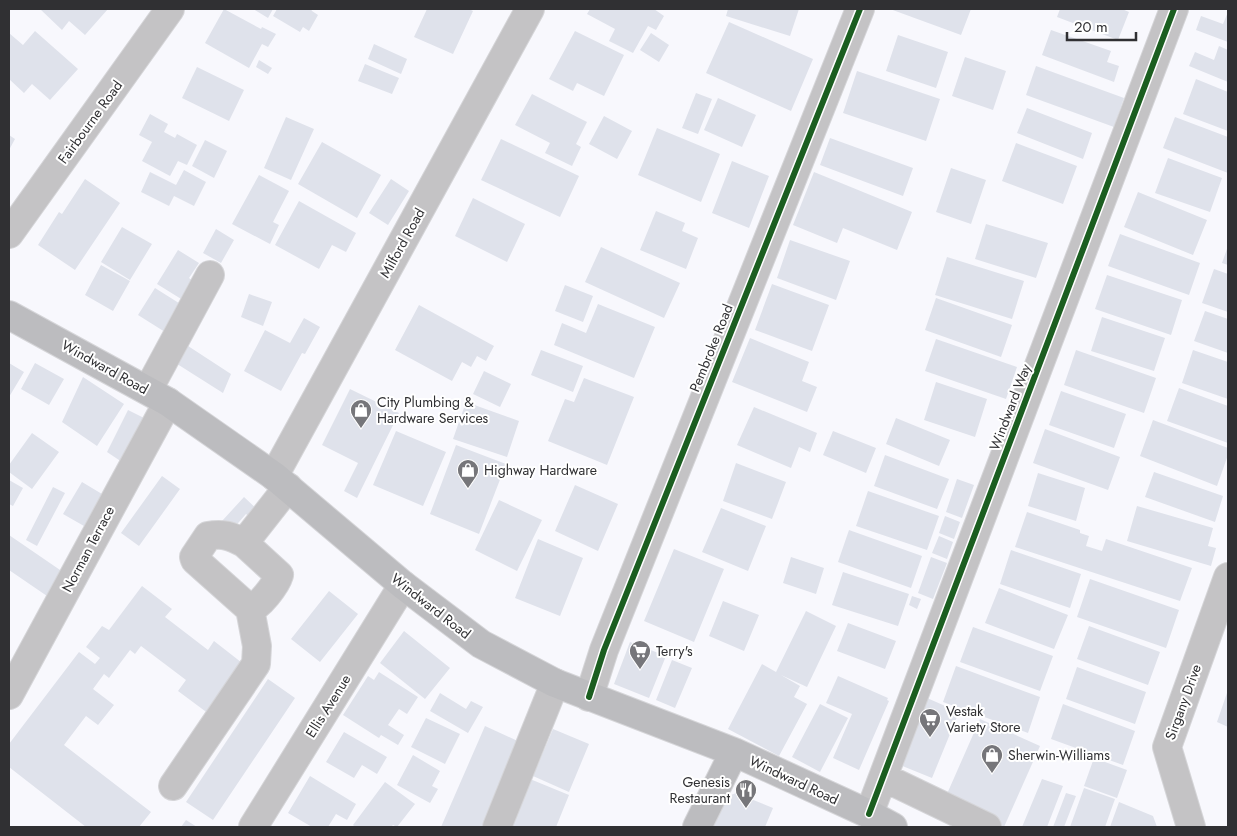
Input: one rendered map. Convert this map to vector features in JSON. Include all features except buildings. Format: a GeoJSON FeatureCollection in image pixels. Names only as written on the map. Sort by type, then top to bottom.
{"type":"FeatureCollection","features":[{"type":"Feature","properties":{"kind":"main road","name":"Windward Road"},"geometry":{"type":"LineString","coordinates":[[9,315],[158,396],[281,482],[403,585],[481,644],[555,683],[734,752],[869,814],[893,827]]}},
{"type":"Feature","properties":{"kind":"main road"},"geometry":{"type":"LineString","coordinates":[[697,827],[734,752]]}},
{"type":"Feature","properties":{"kind":"street","name":"Fairbourne Road"},"geometry":{"type":"LineString","coordinates":[[9,232],[170,9]]}},
{"type":"Feature","properties":{"kind":"street","name":"Milford Road"},"geometry":{"type":"LineString","coordinates":[[244,543],[281,482],[530,9]]}},
{"type":"Feature","properties":{"kind":"street","name":"Pembroke Road"},"geometry":{"type":"LineString","coordinates":[[589,697],[604,650],[860,9]]}},
{"type":"Feature","properties":{"kind":"street","name":"Windward Way"},"geometry":{"type":"LineString","coordinates":[[869,814],[1174,9]]}},
{"type":"Feature","properties":{"kind":"street","name":"Norman Terrace"},"geometry":{"type":"LineString","coordinates":[[9,695],[158,396],[210,275]]}},
{"type":"Feature","properties":{"kind":"street"},"geometry":{"type":"LineString","coordinates":[[173,786],[256,664],[257,646],[250,610],[195,560],[194,557],[208,536],[228,535],[244,543],[279,575],[256,608],[250,610]]}},
{"type":"Feature","properties":{"kind":"street","name":"Sirgany Drive"},"geometry":{"type":"LineString","coordinates":[[1192,827],[1167,747],[1228,577]]}},
{"type":"Feature","properties":{"kind":"street","name":"Ellis Avenue"},"geometry":{"type":"LineString","coordinates":[[253,827],[403,585]]}},
{"type":"Feature","properties":{"kind":"street"},"geometry":{"type":"LineString","coordinates":[[497,827],[555,683]]}},
{"type":"Feature","properties":{"kind":"street"},"geometry":{"type":"LineString","coordinates":[[883,777],[987,827]]}},
{"type":"Feature","properties":{"kind":"cycle path"},"geometry":{"type":"LineString","coordinates":[[589,697],[604,650],[860,9]]}},
{"type":"Feature","properties":{"kind":"cycle path"},"geometry":{"type":"LineString","coordinates":[[869,814],[1174,9]]}},
{"type":"Feature","properties":{"kind":"place","name":"City Plumbing & Hardware Services"},"geometry":{"type":"Point","coordinates":[361,429]}},
{"type":"Feature","properties":{"kind":"place","name":"Highway Hardware"},"geometry":{"type":"Point","coordinates":[468,489]}},
{"type":"Feature","properties":{"kind":"place","name":"Terry's"},"geometry":{"type":"Point","coordinates":[640,670]}},
{"type":"Feature","properties":{"kind":"place","name":"Vestak Variety Store"},"geometry":{"type":"Point","coordinates":[930,738]}},
{"type":"Feature","properties":{"kind":"place","name":"Sherwin-Williams"},"geometry":{"type":"Point","coordinates":[992,774]}},
{"type":"Feature","properties":{"kind":"place","name":"Genesis Restaurant"},"geometry":{"type":"Point","coordinates":[746,809]}}]}
